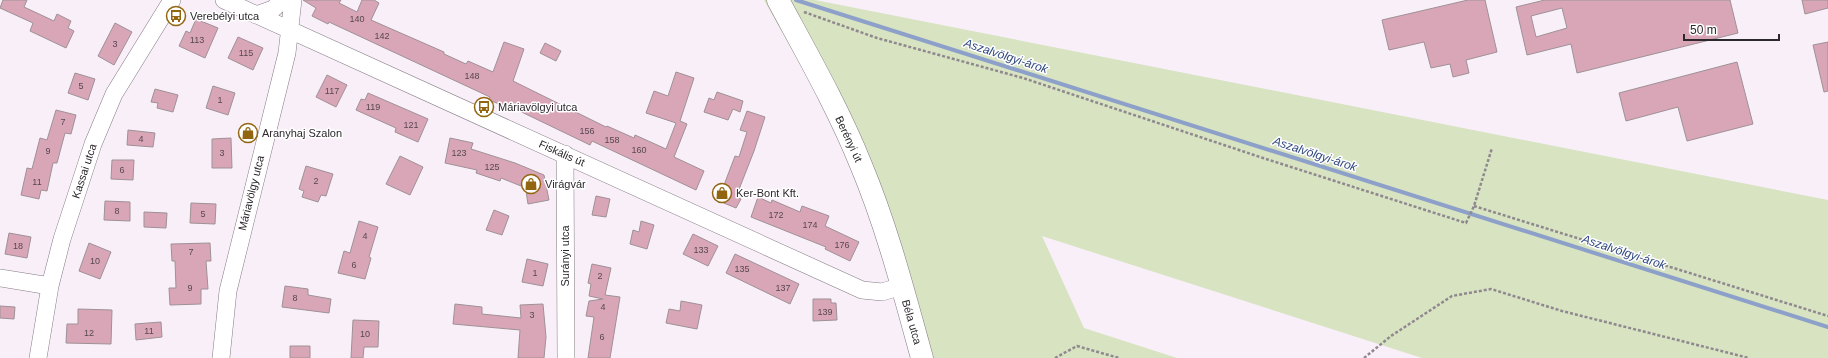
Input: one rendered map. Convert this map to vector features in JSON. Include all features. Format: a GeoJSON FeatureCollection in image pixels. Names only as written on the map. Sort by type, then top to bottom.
{"type":"FeatureCollection","features":[{"type":"Feature","properties":{"kind":"main road","name":"Berényi út"},"geometry":{"type":"LineString","coordinates":[[779,2],[822,82],[861,164],[902,286]]}},
{"type":"Feature","properties":{"kind":"main road","name":"Béla utca"},"geometry":{"type":"LineString","coordinates":[[902,286],[922,358]]}},
{"type":"Feature","properties":{"kind":"street","name":"Kassai utca"},"geometry":{"type":"LineString","coordinates":[[38,358],[50,286],[62,239],[103,118],[114,94],[172,0]]}},
{"type":"Feature","properties":{"kind":"street","name":"Fiskális út"},"geometry":{"type":"LineString","coordinates":[[224,0],[862,290],[882,292],[902,286]]}},
{"type":"Feature","properties":{"kind":"street"},"geometry":{"type":"LineString","coordinates":[[256,15],[273,9],[283,0]]}},
{"type":"Feature","properties":{"kind":"street","name":"Máriavölgy utca"},"geometry":{"type":"LineString","coordinates":[[220,358],[228,291],[287,53],[291,30],[293,0]]}},
{"type":"Feature","properties":{"kind":"street","name":"Surányi utca"},"geometry":{"type":"LineString","coordinates":[[565,154],[566,358]]}},
{"type":"Feature","properties":{"kind":"street"},"geometry":{"type":"LineString","coordinates":[[0,278],[50,286]]}},
{"type":"Feature","properties":{"kind":"path"},"geometry":{"type":"LineString","coordinates":[[779,2],[877,38],[1023,78],[1263,158],[1466,223],[1474,206],[1492,148]]}},
{"type":"Feature","properties":{"kind":"path"},"geometry":{"type":"LineString","coordinates":[[1474,206],[1828,316]]}},
{"type":"Feature","properties":{"kind":"path"},"geometry":{"type":"LineString","coordinates":[[1364,358],[1391,336],[1452,296],[1491,289],[1562,311],[1749,358]]}},
{"type":"Feature","properties":{"kind":"path"},"geometry":{"type":"LineString","coordinates":[[1055,358],[1077,346],[1119,358]]}},
{"type":"Feature","properties":{"kind":"green space"},"geometry":{"type":"Polygon","coordinates":[[[764,0],[815,0],[1828,200],[1828,358],[1422,358],[1042,236],[1084,328],[1177,358],[930,358],[873,195],[764,0]]]}},
{"type":"Feature","properties":{"kind":"building"},"geometry":{"type":"Polygon","coordinates":[[[3,0],[27,0],[24,7],[54,21],[57,14],[71,21],[68,28],[74,31],[66,48],[30,31],[33,23],[0,8],[3,0]]]}},
{"type":"Feature","properties":{"kind":"building"},"geometry":{"type":"Polygon","coordinates":[[[303,0],[341,0],[339,3],[357,12],[362,0],[374,0],[379,3],[371,20],[444,52],[444,54],[466,64],[468,61],[493,72],[504,42],[524,49],[513,81],[606,127],[607,126],[634,138],[635,135],[666,149],[676,123],[646,113],[654,91],[668,96],[676,72],[694,78],[680,121],[687,124],[674,157],[704,171],[696,190],[592,141],[590,145],[505,104],[504,106],[489,100],[490,97],[329,22],[328,24],[312,16],[316,8],[303,0]]]}},
{"type":"Feature","properties":{"kind":"building"},"geometry":{"type":"Polygon","coordinates":[[[1468,0],[1485,0],[1497,52],[1466,60],[1469,73],[1453,77],[1450,64],[1431,68],[1424,42],[1389,50],[1382,20],[1468,0]]]}},
{"type":"Feature","properties":{"kind":"building"},"geometry":{"type":"Polygon","coordinates":[[[1545,0],[1730,0],[1738,33],[1577,73],[1571,44],[1527,55],[1516,7],[1545,0]],[[1562,8],[1531,16],[1536,37],[1567,28],[1562,8]]]}},
{"type":"Feature","properties":{"kind":"building"},"geometry":{"type":"Polygon","coordinates":[[[1802,0],[1828,0],[1828,8],[1805,14],[1802,0]]]}},
{"type":"Feature","properties":{"kind":"building"},"geometry":{"type":"Polygon","coordinates":[[[196,19],[218,28],[205,58],[179,46],[186,31],[190,33],[196,19]]]}},
{"type":"Feature","properties":{"kind":"building"},"geometry":{"type":"Polygon","coordinates":[[[115,23],[132,32],[114,65],[98,56],[115,23]]]}},
{"type":"Feature","properties":{"kind":"building"},"geometry":{"type":"Polygon","coordinates":[[[238,37],[263,48],[253,70],[228,58],[238,37]]]}},
{"type":"Feature","properties":{"kind":"building"},"geometry":{"type":"Polygon","coordinates":[[[1828,42],[1828,91],[1824,92],[1813,45],[1828,42]]]}},
{"type":"Feature","properties":{"kind":"building"},"geometry":{"type":"Polygon","coordinates":[[[545,43],[561,51],[556,61],[540,53],[545,43]]]}},
{"type":"Feature","properties":{"kind":"building"},"geometry":{"type":"Polygon","coordinates":[[[1737,62],[1753,124],[1687,141],[1678,107],[1626,121],[1619,93],[1737,62]]]}},
{"type":"Feature","properties":{"kind":"building"},"geometry":{"type":"Polygon","coordinates":[[[75,73],[95,79],[88,100],[68,93],[75,73]]]}},
{"type":"Feature","properties":{"kind":"building"},"geometry":{"type":"Polygon","coordinates":[[[327,75],[347,85],[336,107],[316,97],[327,75]]]}},
{"type":"Feature","properties":{"kind":"building"},"geometry":{"type":"Polygon","coordinates":[[[213,86],[235,93],[228,115],[206,108],[213,86]]]}},
{"type":"Feature","properties":{"kind":"building"},"geometry":{"type":"Polygon","coordinates":[[[155,89],[178,95],[173,112],[157,108],[158,103],[151,102],[155,89]]]}},
{"type":"Feature","properties":{"kind":"building"},"geometry":{"type":"Polygon","coordinates":[[[717,92],[743,101],[740,112],[733,109],[728,120],[704,112],[709,98],[714,100],[717,92]]]}},
{"type":"Feature","properties":{"kind":"building"},"geometry":{"type":"Polygon","coordinates":[[[368,93],[428,119],[418,142],[395,132],[396,128],[356,110],[361,99],[365,100],[368,93]]]}},
{"type":"Feature","properties":{"kind":"building"},"geometry":{"type":"Polygon","coordinates":[[[56,110],[76,115],[71,134],[65,133],[57,163],[53,163],[47,191],[41,190],[39,199],[21,195],[27,168],[32,169],[40,138],[47,140],[56,110]]]}},
{"type":"Feature","properties":{"kind":"building"},"geometry":{"type":"Polygon","coordinates":[[[747,111],[765,117],[754,151],[736,197],[741,199],[736,208],[714,199],[720,183],[724,185],[735,156],[739,157],[747,132],[740,130],[747,111]]]}},
{"type":"Feature","properties":{"kind":"building"},"geometry":{"type":"Polygon","coordinates":[[[128,130],[155,133],[153,147],[127,145],[128,130]]]}},
{"type":"Feature","properties":{"kind":"building"},"geometry":{"type":"Polygon","coordinates":[[[231,138],[232,168],[212,168],[212,139],[231,138]]]}},
{"type":"Feature","properties":{"kind":"building"},"geometry":{"type":"Polygon","coordinates":[[[450,138],[473,143],[471,149],[515,163],[544,175],[549,200],[528,204],[524,178],[521,186],[501,178],[500,181],[476,173],[477,170],[445,163],[450,138]]]}},
{"type":"Feature","properties":{"kind":"building"},"geometry":{"type":"Polygon","coordinates":[[[400,156],[423,167],[410,195],[386,184],[400,156]]]}},
{"type":"Feature","properties":{"kind":"building"},"geometry":{"type":"Polygon","coordinates":[[[112,160],[134,160],[133,180],[111,179],[112,160]]]}},
{"type":"Feature","properties":{"kind":"building"},"geometry":{"type":"Polygon","coordinates":[[[306,166],[333,174],[326,196],[321,195],[318,202],[302,197],[304,191],[299,189],[306,166]]]}},
{"type":"Feature","properties":{"kind":"building"},"geometry":{"type":"Polygon","coordinates":[[[596,196],[610,199],[606,217],[592,215],[596,196]]]}},
{"type":"Feature","properties":{"kind":"building"},"geometry":{"type":"Polygon","coordinates":[[[758,197],[771,203],[772,200],[800,212],[802,206],[829,216],[825,226],[859,242],[850,261],[825,249],[826,247],[751,217],[758,197]]]}},
{"type":"Feature","properties":{"kind":"building"},"geometry":{"type":"Polygon","coordinates":[[[105,201],[130,202],[130,221],[104,220],[105,201]]]}},
{"type":"Feature","properties":{"kind":"building"},"geometry":{"type":"Polygon","coordinates":[[[191,203],[216,204],[215,224],[190,223],[191,203]]]}},
{"type":"Feature","properties":{"kind":"building"},"geometry":{"type":"Polygon","coordinates":[[[494,210],[509,216],[502,235],[486,230],[494,210]]]}},
{"type":"Feature","properties":{"kind":"building"},"geometry":{"type":"Polygon","coordinates":[[[144,212],[167,213],[166,228],[144,227],[144,212]]]}},
{"type":"Feature","properties":{"kind":"building"},"geometry":{"type":"Polygon","coordinates":[[[359,221],[378,227],[369,257],[371,258],[365,279],[338,273],[344,251],[350,253],[359,221]]]}},
{"type":"Feature","properties":{"kind":"building"},"geometry":{"type":"Polygon","coordinates":[[[641,221],[654,225],[647,249],[630,244],[633,230],[639,232],[641,221]]]}},
{"type":"Feature","properties":{"kind":"building"},"geometry":{"type":"Polygon","coordinates":[[[9,233],[31,237],[27,258],[5,254],[9,233]]]}},
{"type":"Feature","properties":{"kind":"building"},"geometry":{"type":"Polygon","coordinates":[[[693,234],[718,246],[708,266],[683,254],[693,234]]]}},
{"type":"Feature","properties":{"kind":"building"},"geometry":{"type":"Polygon","coordinates":[[[89,243],[111,252],[100,279],[79,271],[89,243]]]}},
{"type":"Feature","properties":{"kind":"building"},"geometry":{"type":"Polygon","coordinates":[[[210,243],[211,261],[206,261],[208,289],[201,289],[201,304],[170,305],[169,288],[176,288],[175,261],[172,261],[171,244],[210,243]]]}},
{"type":"Feature","properties":{"kind":"building"},"geometry":{"type":"Polygon","coordinates":[[[735,254],[799,284],[790,304],[726,273],[735,254]]]}},
{"type":"Feature","properties":{"kind":"building"},"geometry":{"type":"Polygon","coordinates":[[[527,259],[548,264],[543,286],[522,282],[527,259]]]}},
{"type":"Feature","properties":{"kind":"building"},"geometry":{"type":"Polygon","coordinates":[[[592,264],[611,268],[605,295],[620,297],[610,358],[588,358],[594,317],[586,316],[589,301],[603,299],[589,296],[591,284],[588,283],[592,264]]]}},
{"type":"Feature","properties":{"kind":"building"},"geometry":{"type":"Polygon","coordinates":[[[285,286],[308,289],[308,295],[331,299],[329,313],[282,307],[285,286]]]}},
{"type":"Feature","properties":{"kind":"building"},"geometry":{"type":"Polygon","coordinates":[[[813,299],[831,299],[831,303],[836,303],[837,320],[813,321],[813,299]]]}},
{"type":"Feature","properties":{"kind":"building"},"geometry":{"type":"Polygon","coordinates":[[[681,301],[702,305],[697,329],[666,323],[669,309],[680,311],[681,301]]]}},
{"type":"Feature","properties":{"kind":"building"},"geometry":{"type":"Polygon","coordinates":[[[455,304],[482,307],[482,314],[521,318],[520,305],[543,304],[546,337],[544,358],[518,358],[520,330],[453,324],[455,304]]]}},
{"type":"Feature","properties":{"kind":"building"},"geometry":{"type":"Polygon","coordinates":[[[0,306],[15,307],[14,319],[0,318],[0,306]]]}},
{"type":"Feature","properties":{"kind":"building"},"geometry":{"type":"Polygon","coordinates":[[[78,309],[112,310],[111,344],[66,343],[67,324],[78,324],[78,309]]]}},
{"type":"Feature","properties":{"kind":"building"},"geometry":{"type":"Polygon","coordinates":[[[353,320],[379,321],[378,347],[364,347],[363,358],[351,358],[353,320]]]}},
{"type":"Feature","properties":{"kind":"building"},"geometry":{"type":"Polygon","coordinates":[[[161,322],[162,337],[136,340],[135,324],[161,322]]]}},
{"type":"Feature","properties":{"kind":"building"},"geometry":{"type":"Polygon","coordinates":[[[290,346],[310,346],[310,358],[290,358],[290,346]]]}},
{"type":"Feature","properties":{"kind":"waterway","name":"Aszalvölgyi-árok"},"geometry":{"type":"LineString","coordinates":[[796,0],[1828,327]]}},
{"type":"Feature","properties":{"kind":"place","name":"Verebélyi utca"},"geometry":{"type":"Point","coordinates":[176,16]}},
{"type":"Feature","properties":{"kind":"place","name":"Máriavölgyi utca"},"geometry":{"type":"Point","coordinates":[484,107]}},
{"type":"Feature","properties":{"kind":"place","name":"Aranyhaj Szalon"},"geometry":{"type":"Point","coordinates":[248,133]}},
{"type":"Feature","properties":{"kind":"place","name":"Virágvár"},"geometry":{"type":"Point","coordinates":[531,184]}},
{"type":"Feature","properties":{"kind":"place","name":"Ker-Bont Kft."},"geometry":{"type":"Point","coordinates":[722,193]}}]}
